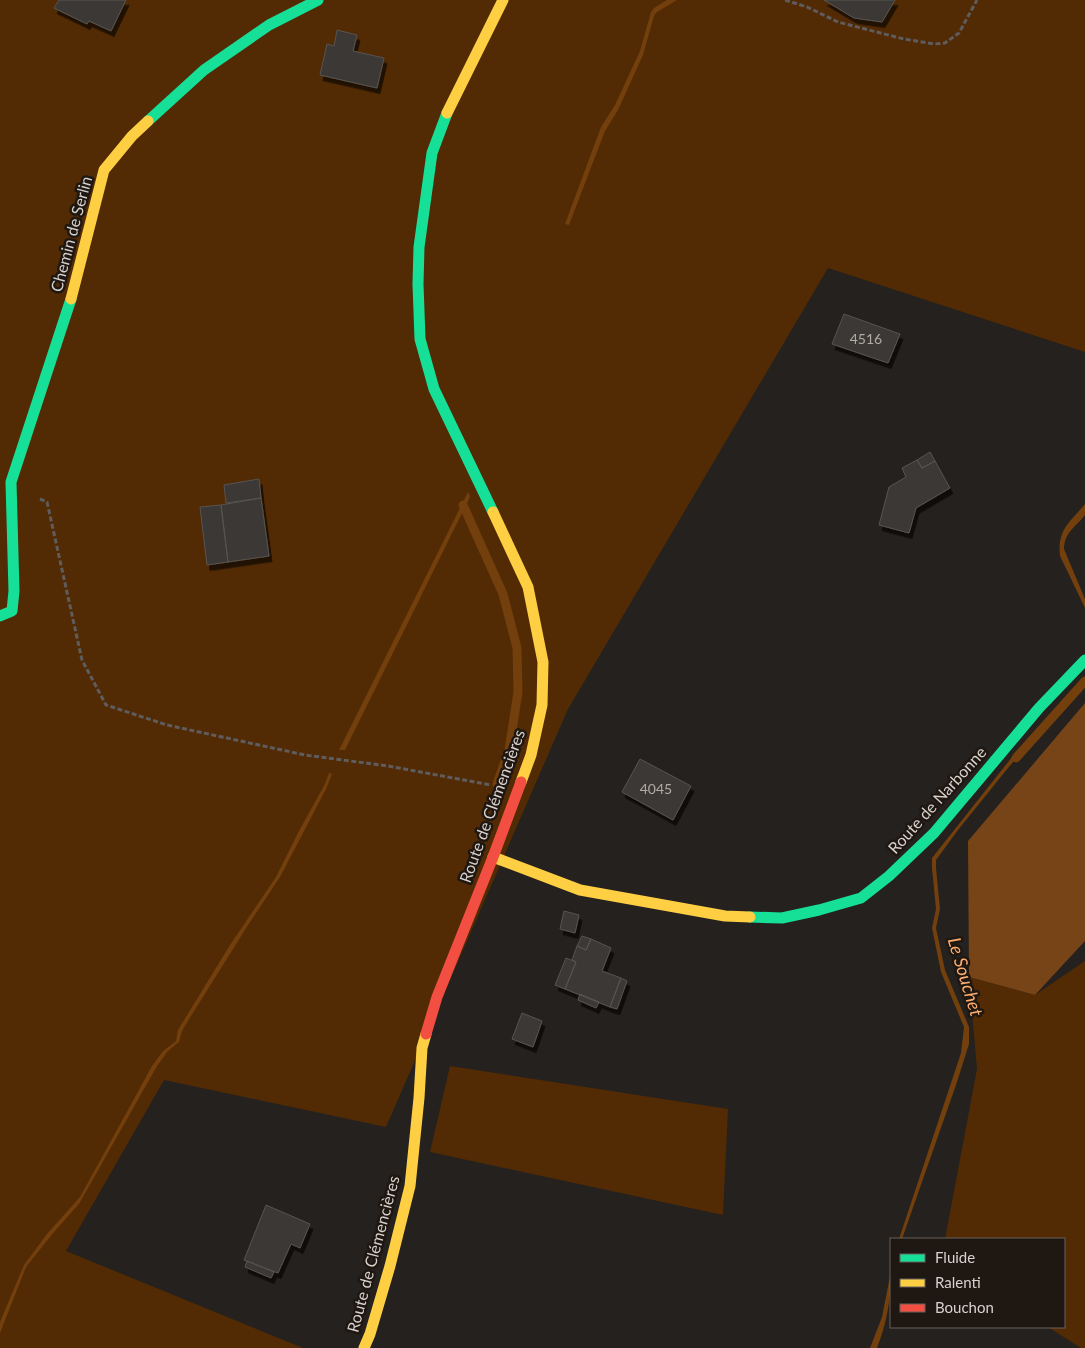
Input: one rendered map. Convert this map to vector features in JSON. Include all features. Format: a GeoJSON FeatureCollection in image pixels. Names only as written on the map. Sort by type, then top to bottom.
{"type":"FeatureCollection","features":[{"type":"Feature","properties":{"kind":"street","name":"Chemin de Serlin"},"geometry":{"type":"LineString","coordinates":[[0,616],[12,611],[14,591],[11,482],[69,307],[104,170],[132,136],[204,70],[269,25],[318,0]]}},
{"type":"Feature","properties":{"kind":"street","name":"Route de Clémencières"},"geometry":{"type":"LineString","coordinates":[[364,1348],[370,1334],[387,1275],[410,1186],[420,1098],[422,1048],[437,997],[531,755],[542,705],[543,662],[528,587],[434,389],[420,339],[419,247],[432,153],[444,119],[503,0]]}},
{"type":"Feature","properties":{"kind":"street","name":"Route de Narbonne"},"geometry":{"type":"LineString","coordinates":[[493,856],[580,890],[725,916],[782,918],[861,898],[889,876],[934,833],[1039,708],[1085,660]]}},
{"type":"Feature","properties":{"kind":"path"},"geometry":{"type":"LineString","coordinates":[[785,0],[807,7],[838,22],[904,39],[934,44],[945,43],[959,33],[977,0]]}},
{"type":"Feature","properties":{"kind":"path"},"geometry":{"type":"LineString","coordinates":[[11,482],[47,502],[82,660],[106,705],[167,725],[296,753],[388,766],[518,790]]}},
{"type":"Feature","properties":{"kind":"shaded area"},"geometry":{"type":"Polygon","coordinates":[[[0,0],[1085,0],[1085,352],[828,268],[568,709],[386,1127],[164,1080],[66,1251],[303,1348],[0,1348],[0,0]]]}},
{"type":"Feature","properties":{"kind":"shaded area"},"geometry":{"type":"Polygon","coordinates":[[[667,0],[677,0],[657,12],[654,16],[643,55],[618,110],[605,131],[569,225],[565,224],[601,127],[615,105],[640,51],[651,12],[667,0]]]}},
{"type":"Feature","properties":{"kind":"shaded area"},"geometry":{"type":"Polygon","coordinates":[[[468,492],[470,497],[345,750],[339,750],[468,492]]]}},
{"type":"Feature","properties":{"kind":"shaded area"},"geometry":{"type":"Polygon","coordinates":[[[1085,504],[1085,515],[1068,534],[1064,549],[1085,599],[1085,608],[1060,556],[1060,547],[1066,527],[1085,504]]]}},
{"type":"Feature","properties":{"kind":"shaded area"},"geometry":{"type":"Polygon","coordinates":[[[1085,679],[1008,768],[936,860],[940,909],[936,928],[945,970],[969,1027],[969,1044],[902,1238],[899,1238],[961,1053],[964,1027],[941,972],[932,928],[936,909],[932,858],[1016,752],[1085,679]]]}},
{"type":"Feature","properties":{"kind":"shaded area"},"geometry":{"type":"Polygon","coordinates":[[[1085,703],[1085,941],[1035,995],[969,977],[968,841],[1085,703]]]}},
{"type":"Feature","properties":{"kind":"shaded area"},"geometry":{"type":"Polygon","coordinates":[[[329,773],[332,774],[326,789],[280,877],[186,1024],[179,1042],[168,1051],[157,1066],[79,1204],[26,1267],[0,1333],[0,1322],[24,1265],[47,1234],[80,1197],[152,1066],[163,1051],[176,1041],[178,1030],[230,945],[276,877],[329,773]]]}},
{"type":"Feature","properties":{"kind":"shaded area"},"geometry":{"type":"Polygon","coordinates":[[[1085,961],[1085,1348],[1081,1348],[1050,1328],[1065,1328],[1065,1238],[945,1238],[977,1069],[969,977],[1035,995],[1085,961]]]}},
{"type":"Feature","properties":{"kind":"shaded area"},"geometry":{"type":"Polygon","coordinates":[[[450,1066],[728,1109],[723,1215],[430,1152],[450,1066]]]}},
{"type":"Feature","properties":{"kind":"shaded area"},"geometry":{"type":"Polygon","coordinates":[[[890,1276],[886,1320],[877,1348],[870,1348],[882,1317],[890,1276]]]}},
{"type":"Feature","properties":{"kind":"building"},"geometry":{"type":"Polygon","coordinates":[[[59,0],[126,0],[111,31],[89,21],[87,24],[54,8],[59,0]]]}},
{"type":"Feature","properties":{"kind":"building"},"geometry":{"type":"Polygon","coordinates":[[[824,0],[895,0],[882,22],[854,18],[824,0]]]}},
{"type":"Feature","properties":{"kind":"building"},"geometry":{"type":"Polygon","coordinates":[[[337,30],[357,35],[353,51],[384,58],[377,88],[320,75],[327,44],[334,46],[337,30]]]}},
{"type":"Feature","properties":{"kind":"building"},"geometry":{"type":"Polygon","coordinates":[[[844,314],[900,334],[888,363],[832,344],[844,314]]]}},
{"type":"Feature","properties":{"kind":"building"},"geometry":{"type":"Polygon","coordinates":[[[930,452],[935,461],[922,468],[917,460],[930,452]]]}},
{"type":"Feature","properties":{"kind":"building"},"geometry":{"type":"Polygon","coordinates":[[[917,460],[922,468],[935,461],[950,488],[916,508],[909,533],[879,525],[889,487],[906,477],[902,468],[917,460]]]}},
{"type":"Feature","properties":{"kind":"building"},"geometry":{"type":"Polygon","coordinates":[[[259,479],[261,498],[226,503],[224,485],[259,479]]]}},
{"type":"Feature","properties":{"kind":"building"},"geometry":{"type":"Polygon","coordinates":[[[261,498],[269,556],[228,562],[221,505],[261,498]]]}},
{"type":"Feature","properties":{"kind":"building"},"geometry":{"type":"Polygon","coordinates":[[[221,505],[228,562],[207,565],[200,507],[221,505]]]}},
{"type":"Feature","properties":{"kind":"building"},"geometry":{"type":"Polygon","coordinates":[[[640,759],[691,786],[673,820],[622,792],[640,759]]]}},
{"type":"Feature","properties":{"kind":"building"},"geometry":{"type":"Polygon","coordinates":[[[564,911],[579,915],[575,933],[560,929],[564,911]]]}},
{"type":"Feature","properties":{"kind":"building"},"geometry":{"type":"Polygon","coordinates":[[[582,936],[591,939],[586,950],[577,946],[582,936]]]}},
{"type":"Feature","properties":{"kind":"building"},"geometry":{"type":"Polygon","coordinates":[[[591,939],[611,948],[602,971],[621,978],[610,1007],[565,989],[576,962],[572,960],[577,946],[586,950],[591,939]]]}},
{"type":"Feature","properties":{"kind":"building"},"geometry":{"type":"Polygon","coordinates":[[[566,958],[576,962],[565,989],[555,985],[566,958]]]}},
{"type":"Feature","properties":{"kind":"building"},"geometry":{"type":"Polygon","coordinates":[[[621,978],[627,981],[617,1009],[610,1007],[621,978]]]}},
{"type":"Feature","properties":{"kind":"building"},"geometry":{"type":"Polygon","coordinates":[[[580,994],[599,1002],[596,1008],[578,1000],[580,994]]]}},
{"type":"Feature","properties":{"kind":"building"},"geometry":{"type":"Polygon","coordinates":[[[522,1013],[542,1021],[533,1047],[512,1039],[522,1013]]]}},
{"type":"Feature","properties":{"kind":"building"},"geometry":{"type":"Polygon","coordinates":[[[266,1205],[310,1224],[300,1248],[291,1244],[278,1273],[244,1260],[266,1205]]]}},
{"type":"Feature","properties":{"kind":"building"},"geometry":{"type":"Polygon","coordinates":[[[247,1261],[274,1272],[271,1278],[245,1267],[247,1261]]]}},
{"type":"Feature","properties":{"kind":"waterway"},"geometry":{"type":"LineString","coordinates":[[463,505],[503,594],[517,648],[518,692],[509,750],[497,784]]}},
{"type":"Feature","properties":{"kind":"waterway","name":"Le Souchet"},"geometry":{"type":"LineString","coordinates":[[1016,758],[1085,681]]}},
{"type":"Feature","properties":{"kind":"traffic: fast"},"geometry":{"type":"LineString","coordinates":[[148,121],[204,70],[269,25],[318,0]]}},
{"type":"Feature","properties":{"kind":"traffic: fast"},"geometry":{"type":"LineString","coordinates":[[447,113],[432,153],[419,247],[420,339],[434,389],[493,512]]}},
{"type":"Feature","properties":{"kind":"traffic: fast"},"geometry":{"type":"LineString","coordinates":[[0,616],[12,611],[14,591],[11,482],[71,299]]}},
{"type":"Feature","properties":{"kind":"traffic: fast"},"geometry":{"type":"LineString","coordinates":[[750,917],[782,918],[861,898],[889,876],[934,833],[1039,708],[1085,660]]}},
{"type":"Feature","properties":{"kind":"traffic: slow"},"geometry":{"type":"LineString","coordinates":[[447,113],[503,0]]}},
{"type":"Feature","properties":{"kind":"traffic: slow"},"geometry":{"type":"LineString","coordinates":[[71,299],[104,170],[132,136],[148,121]]}},
{"type":"Feature","properties":{"kind":"traffic: slow"},"geometry":{"type":"LineString","coordinates":[[493,512],[528,587],[543,662],[542,705],[531,755],[521,782]]}},
{"type":"Feature","properties":{"kind":"traffic: slow"},"geometry":{"type":"LineString","coordinates":[[493,857],[580,890],[725,916],[750,917]]}},
{"type":"Feature","properties":{"kind":"traffic: slow"},"geometry":{"type":"LineString","coordinates":[[364,1348],[390,1266],[410,1186],[422,1048],[426,1034]]}},
{"type":"Feature","properties":{"kind":"traffic: jam"},"geometry":{"type":"LineString","coordinates":[[426,1034],[437,997],[521,782]]}}]}
